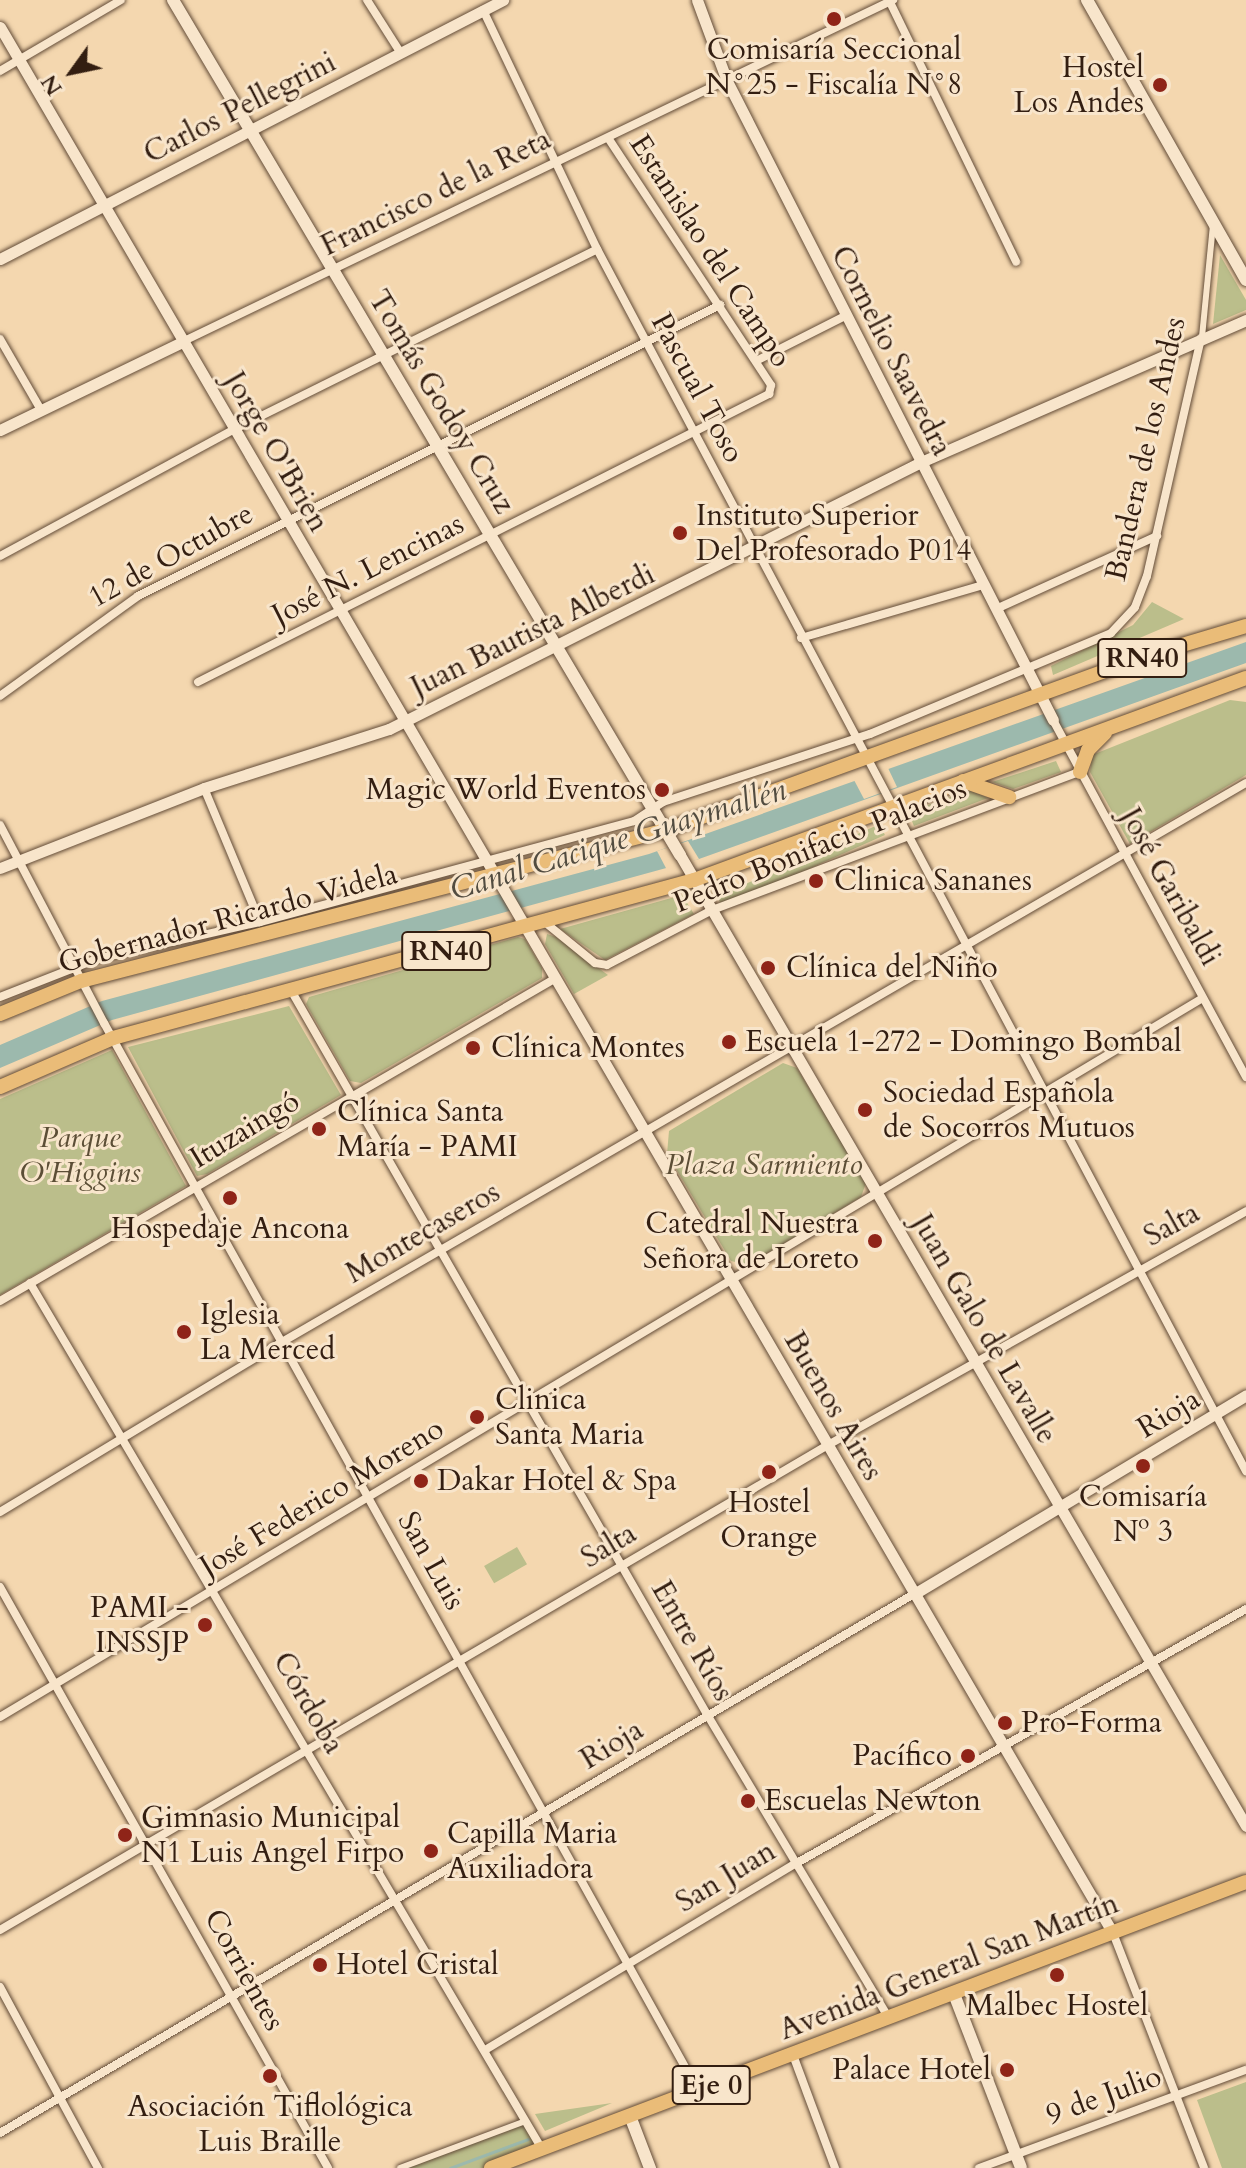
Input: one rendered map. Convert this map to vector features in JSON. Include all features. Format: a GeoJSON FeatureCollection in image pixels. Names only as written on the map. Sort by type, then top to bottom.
{"type":"FeatureCollection","features":[{"type":"Feature","properties":{"kind":"main road","name":"Tomás Godoy Cruz"},"geometry":{"type":"LineString","coordinates":[[173,0],[679,855]]}},
{"type":"Feature","properties":{"kind":"main road"},"geometry":{"type":"LineString","coordinates":[[1087,0],[1246,280]]}},
{"type":"Feature","properties":{"kind":"main road","name":"Gobernador Ricardo Videla"},"geometry":{"type":"LineString","coordinates":[[0,1014],[81,981],[493,869],[666,830],[1246,626]]}},
{"type":"Feature","properties":{"kind":"main road","name":"RN40"},"geometry":{"type":"LineString","coordinates":[[0,1087],[113,1038],[547,924],[694,880],[1246,678]]}},
{"type":"Feature","properties":{"kind":"main road"},"geometry":{"type":"LineString","coordinates":[[1080,772],[1088,750],[1114,726]]}},
{"type":"Feature","properties":{"kind":"main road"},"geometry":{"type":"LineString","coordinates":[[963,781],[1009,797]]}},
{"type":"Feature","properties":{"kind":"main road","name":"Avenida General San Martín"},"geometry":{"type":"LineString","coordinates":[[491,2168],[1246,1882]]}},
{"type":"Feature","properties":{"kind":"main road"},"geometry":{"type":"LineString","coordinates":[[954,1994],[1021,2168]]}},
{"type":"Feature","properties":{"kind":"main road"},"geometry":{"type":"LineString","coordinates":[[630,2116],[650,2168]]}},
{"type":"Feature","properties":{"kind":"street"},"geometry":{"type":"LineString","coordinates":[[0,71],[121,0]]}},
{"type":"Feature","properties":{"kind":"street"},"geometry":{"type":"LineString","coordinates":[[367,0],[400,52]]}},
{"type":"Feature","properties":{"kind":"street","name":"Carlos Pellegrini"},"geometry":{"type":"LineString","coordinates":[[0,259],[503,0]]}},
{"type":"Feature","properties":{"kind":"street","name":"Cornelio Saavedra"},"geometry":{"type":"LineString","coordinates":[[697,0],[727,81],[1053,720]]}},
{"type":"Feature","properties":{"kind":"street"},"geometry":{"type":"LineString","coordinates":[[891,1],[1016,262]]}},
{"type":"Feature","properties":{"kind":"street","name":"Francisco de la Reta"},"geometry":{"type":"LineString","coordinates":[[0,430],[891,1]]}},
{"type":"Feature","properties":{"kind":"street","name":"Pascual Toso"},"geometry":{"type":"LineString","coordinates":[[483,10],[534,110],[555,163],[597,249],[693,433],[852,737],[1046,1092],[1246,1471]]}},
{"type":"Feature","properties":{"kind":"street","name":"Jorge O'Brien"},"geometry":{"type":"LineString","coordinates":[[0,27],[512,902]]}},
{"type":"Feature","properties":{"kind":"street","name":"Estanislao del Campo"},"geometry":{"type":"LineString","coordinates":[[608,138],[720,305],[771,390]]}},
{"type":"Feature","properties":{"kind":"street","name":"Bandera de los Andes"},"geometry":{"type":"LineString","coordinates":[[0,997],[74,966],[493,869],[634,821],[652,808],[852,737],[1097,641],[1125,621],[1141,593],[1157,536],[1202,337],[1214,222]]}},
{"type":"Feature","properties":{"kind":"street"},"geometry":{"type":"LineString","coordinates":[[0,556],[235,429],[597,249]]}},
{"type":"Feature","properties":{"kind":"street","name":"12 de Octubre"},"geometry":{"type":"LineString","coordinates":[[0,696],[138,596],[720,305]]}},
{"type":"Feature","properties":{"kind":"street"},"geometry":{"type":"LineString","coordinates":[[756,361],[845,316]]}},
{"type":"Feature","properties":{"kind":"street","name":"Juan Bautista Alberdi"},"geometry":{"type":"LineString","coordinates":[[0,868],[18,857],[204,788],[406,721],[921,462],[1246,320]]}},
{"type":"Feature","properties":{"kind":"street"},"geometry":{"type":"LineString","coordinates":[[0,339],[41,410]]}},
{"type":"Feature","properties":{"kind":"street","name":"José N. Lencinas"},"geometry":{"type":"LineString","coordinates":[[198,682],[693,433],[771,390]]}},
{"type":"Feature","properties":{"kind":"street"},"geometry":{"type":"LineString","coordinates":[[996,609],[1157,536]]}},
{"type":"Feature","properties":{"kind":"street"},"geometry":{"type":"LineString","coordinates":[[801,638],[984,585]]}},
{"type":"Feature","properties":{"kind":"street","name":"José Garibaldi"},"geometry":{"type":"LineString","coordinates":[[1053,720],[1246,1077]]}},
{"type":"Feature","properties":{"kind":"street","name":"Pedro Bonifacio Palacios"},"geometry":{"type":"LineString","coordinates":[[547,924],[604,965],[712,910],[906,834],[1080,772]]}},
{"type":"Feature","properties":{"kind":"street","name":"Montecaseros"},"geometry":{"type":"LineString","coordinates":[[0,1512],[282,1342],[1246,783]]}},
{"type":"Feature","properties":{"kind":"street"},"geometry":{"type":"LineString","coordinates":[[204,788],[260,922]]}},
{"type":"Feature","properties":{"kind":"street","name":"San Luis"},"geometry":{"type":"LineString","coordinates":[[0,825],[104,1023],[698,2090]]}},
{"type":"Feature","properties":{"kind":"street","name":"Juan Galo de Lavalle"},"geometry":{"type":"LineString","coordinates":[[679,855],[1246,1826]]}},
{"type":"Feature","properties":{"kind":"street","name":"Buenos Aires"},"geometry":{"type":"LineString","coordinates":[[512,902],[1113,1933]]}},
{"type":"Feature","properties":{"kind":"street","name":"Ituzaingó"},"geometry":{"type":"LineString","coordinates":[[0,1301],[556,978]]}},
{"type":"Feature","properties":{"kind":"street","name":"Entre Ríos"},"geometry":{"type":"LineString","coordinates":[[292,992],[621,1567],[889,2019]]}},
{"type":"Feature","properties":{"kind":"street","name":"José Federico Moreno"},"geometry":{"type":"LineString","coordinates":[[0,1717],[1203,998]]}},
{"type":"Feature","properties":{"kind":"street","name":"Salta"},"geometry":{"type":"LineString","coordinates":[[0,1930],[309,1752],[828,1445],[1246,1211]]}},
{"type":"Feature","properties":{"kind":"street","name":"Córdoba"},"geometry":{"type":"LineString","coordinates":[[30,1283],[215,1591],[542,2149]]}},
{"type":"Feature","properties":{"kind":"street","name":"Rioja"},"geometry":{"type":"LineString","coordinates":[[0,2133],[544,1814],[1246,1395]]}},
{"type":"Feature","properties":{"kind":"street","name":"Corrientes"},"geometry":{"type":"LineString","coordinates":[[0,1587],[328,2168]]}},
{"type":"Feature","properties":{"kind":"street","name":"San Juan"},"geometry":{"type":"LineString","coordinates":[[485,2050],[795,1864],[1246,1609]]}},
{"type":"Feature","properties":{"kind":"street"},"geometry":{"type":"LineString","coordinates":[[1113,1933],[1204,2168]]}},
{"type":"Feature","properties":{"kind":"street"},"geometry":{"type":"LineString","coordinates":[[0,1987],[98,2168]]}},
{"type":"Feature","properties":{"kind":"street"},"geometry":{"type":"LineString","coordinates":[[793,2055],[835,2168]]}},
{"type":"Feature","properties":{"kind":"street","name":"9 de Julio"},"geometry":{"type":"LineString","coordinates":[[979,2168],[1246,2070]]}},
{"type":"Feature","properties":{"kind":"street"},"geometry":{"type":"LineString","coordinates":[[400,2168],[526,2121]]}},
{"type":"Feature","properties":{"kind":"green space"},"geometry":{"type":"Polygon","coordinates":[[[1220,255],[1246,300],[1246,310],[1213,324],[1220,255]]]}},
{"type":"Feature","properties":{"kind":"green space"},"geometry":{"type":"Polygon","coordinates":[[[1152,602],[1184,619],[1053,675],[1051,666],[1133,625],[1152,602]]]}},
{"type":"Feature","properties":{"kind":"green space"},"geometry":{"type":"Polygon","coordinates":[[[1230,700],[1246,702],[1246,775],[1130,844],[1090,772],[1092,755],[1230,700]]]}},
{"type":"Feature","properties":{"kind":"green space"},"geometry":{"type":"Polygon","coordinates":[[[1056,761],[1061,772],[1013,789],[992,782],[1056,761]]]}},
{"type":"Feature","properties":{"kind":"green space"},"geometry":{"type":"Polygon","coordinates":[[[970,790],[988,798],[914,826],[908,812],[970,790]]]}},
{"type":"Feature","properties":{"kind":"green space"},"geometry":{"type":"Polygon","coordinates":[[[880,824],[885,835],[722,907],[717,896],[880,824]]]}},
{"type":"Feature","properties":{"kind":"green space"},"geometry":{"type":"Polygon","coordinates":[[[682,895],[694,914],[605,960],[560,929],[682,895]]]}},
{"type":"Feature","properties":{"kind":"green space"},"geometry":{"type":"Polygon","coordinates":[[[547,934],[556,937],[608,975],[574,994],[545,944],[547,934]]]}},
{"type":"Feature","properties":{"kind":"green space"},"geometry":{"type":"Polygon","coordinates":[[[518,937],[525,939],[542,968],[542,978],[361,1083],[350,1081],[306,1004],[309,997],[518,937]]]}},
{"type":"Feature","properties":{"kind":"green space","name":"Parque O'Higgins"},"geometry":{"type":"Polygon","coordinates":[[[289,1006],[341,1095],[207,1174],[197,1176],[128,1047],[289,1006]]]}},
{"type":"Feature","properties":{"kind":"green space","name":"Parque O'Higgins"},"geometry":{"type":"Polygon","coordinates":[[[112,1050],[186,1186],[0,1295],[0,1099],[112,1050]]]}},
{"type":"Feature","properties":{"kind":"green space","name":"Plaza Sarmiento"},"geometry":{"type":"Polygon","coordinates":[[[783,1063],[797,1068],[866,1183],[861,1197],[748,1265],[731,1261],[667,1154],[669,1131],[783,1063]]]}},
{"type":"Feature","properties":{"kind":"green space"},"geometry":{"type":"Polygon","coordinates":[[[517,1547],[527,1564],[494,1583],[484,1566],[517,1547]]]}},
{"type":"Feature","properties":{"kind":"green space"},"geometry":{"type":"Polygon","coordinates":[[[1246,2082],[1246,2168],[1222,2168],[1197,2100],[1246,2082]]]}},
{"type":"Feature","properties":{"kind":"green space"},"geometry":{"type":"Polygon","coordinates":[[[612,2103],[545,2131],[535,2114],[612,2103]]]}},
{"type":"Feature","properties":{"kind":"green space"},"geometry":{"type":"Polygon","coordinates":[[[526,2121],[542,2149],[491,2168],[400,2168],[526,2121]]]}},
{"type":"Feature","properties":{"kind":"shaded area"},"geometry":{"type":"Polygon","coordinates":[[[1246,642],[1246,663],[699,859],[112,1020],[0,1068],[0,1045],[102,1001],[649,854],[1246,642]]]}},
{"type":"Feature","properties":{"kind":"pier"},"geometry":{"type":"Polygon","coordinates":[[[888,768],[897,787],[864,799],[854,780],[888,768]]]}},
{"type":"Feature","properties":{"kind":"pier"},"geometry":{"type":"Polygon","coordinates":[[[688,841],[699,859],[667,870],[657,851],[688,841]]]}},
{"type":"Feature","properties":{"kind":"waterway"},"geometry":{"type":"LineString","coordinates":[[450,2168],[528,2139]]}},
{"type":"Feature","properties":{"kind":"place","name":"Comisaría Seccional N°25 - Fiscalía N°8"},"geometry":{"type":"Point","coordinates":[834,19]}},
{"type":"Feature","properties":{"kind":"place","name":"Hostel Los Andes"},"geometry":{"type":"Point","coordinates":[1160,85]}},
{"type":"Feature","properties":{"kind":"place","name":"Instituto Superior Del Profesorado P014"},"geometry":{"type":"Point","coordinates":[680,533]}},
{"type":"Feature","properties":{"kind":"place","name":"Magic World Eventos"},"geometry":{"type":"Point","coordinates":[662,790]}},
{"type":"Feature","properties":{"kind":"place","name":"Clinica Sananes"},"geometry":{"type":"Point","coordinates":[816,881]}},
{"type":"Feature","properties":{"kind":"place","name":"Clínica del Niño"},"geometry":{"type":"Point","coordinates":[768,968]}},
{"type":"Feature","properties":{"kind":"place","name":"Escuela 1-272 - Domingo Bombal"},"geometry":{"type":"Point","coordinates":[729,1042]}},
{"type":"Feature","properties":{"kind":"place","name":"Clínica Montes"},"geometry":{"type":"Point","coordinates":[473,1048]}},
{"type":"Feature","properties":{"kind":"place","name":"Sociedad Española de Socorros Mutuos"},"geometry":{"type":"Point","coordinates":[865,1110]}},
{"type":"Feature","properties":{"kind":"place","name":"Clínica Santa María - PAMI"},"geometry":{"type":"Point","coordinates":[319,1129]}},
{"type":"Feature","properties":{"kind":"place","name":"Hospedaje Ancona"},"geometry":{"type":"Point","coordinates":[230,1198]}},
{"type":"Feature","properties":{"kind":"place","name":"Catedral Nuestra Señora de Loreto"},"geometry":{"type":"Point","coordinates":[875,1241]}},
{"type":"Feature","properties":{"kind":"place","name":"Iglesia La Merced"},"geometry":{"type":"Point","coordinates":[184,1332]}},
{"type":"Feature","properties":{"kind":"place","name":"Clinica Santa Maria"},"geometry":{"type":"Point","coordinates":[477,1417]}},
{"type":"Feature","properties":{"kind":"place","name":"Comisaría Nº 3"},"geometry":{"type":"Point","coordinates":[1143,1466]}},
{"type":"Feature","properties":{"kind":"place","name":"Hostel Orange"},"geometry":{"type":"Point","coordinates":[769,1472]}},
{"type":"Feature","properties":{"kind":"place","name":"Dakar Hotel & Spa"},"geometry":{"type":"Point","coordinates":[421,1481]}},
{"type":"Feature","properties":{"kind":"place","name":"PAMI - INSSJP"},"geometry":{"type":"Point","coordinates":[205,1625]}},
{"type":"Feature","properties":{"kind":"place","name":"Pro-Forma"},"geometry":{"type":"Point","coordinates":[1005,1723]}},
{"type":"Feature","properties":{"kind":"place","name":"Pacífico"},"geometry":{"type":"Point","coordinates":[968,1756]}},
{"type":"Feature","properties":{"kind":"place","name":"Escuelas Newton"},"geometry":{"type":"Point","coordinates":[748,1801]}},
{"type":"Feature","properties":{"kind":"place","name":"Gimnasio Municipal N1 Luis Angel Firpo"},"geometry":{"type":"Point","coordinates":[125,1835]}},
{"type":"Feature","properties":{"kind":"place","name":"Capilla Maria Auxiliadora"},"geometry":{"type":"Point","coordinates":[431,1851]}},
{"type":"Feature","properties":{"kind":"place","name":"Hotel Cristal"},"geometry":{"type":"Point","coordinates":[320,1965]}},
{"type":"Feature","properties":{"kind":"place","name":"Malbec Hostel"},"geometry":{"type":"Point","coordinates":[1057,1975]}},
{"type":"Feature","properties":{"kind":"place","name":"Palace Hotel"},"geometry":{"type":"Point","coordinates":[1007,2070]}},
{"type":"Feature","properties":{"kind":"place","name":"Asociación Tiflológica Luis Braille"},"geometry":{"type":"Point","coordinates":[270,2076]}},
{"type":"Feature","properties":{"kind":"water label","name":"Canal Cacique Guaymallén"},"geometry":{"type":"Point","coordinates":[618,840]}}]}
